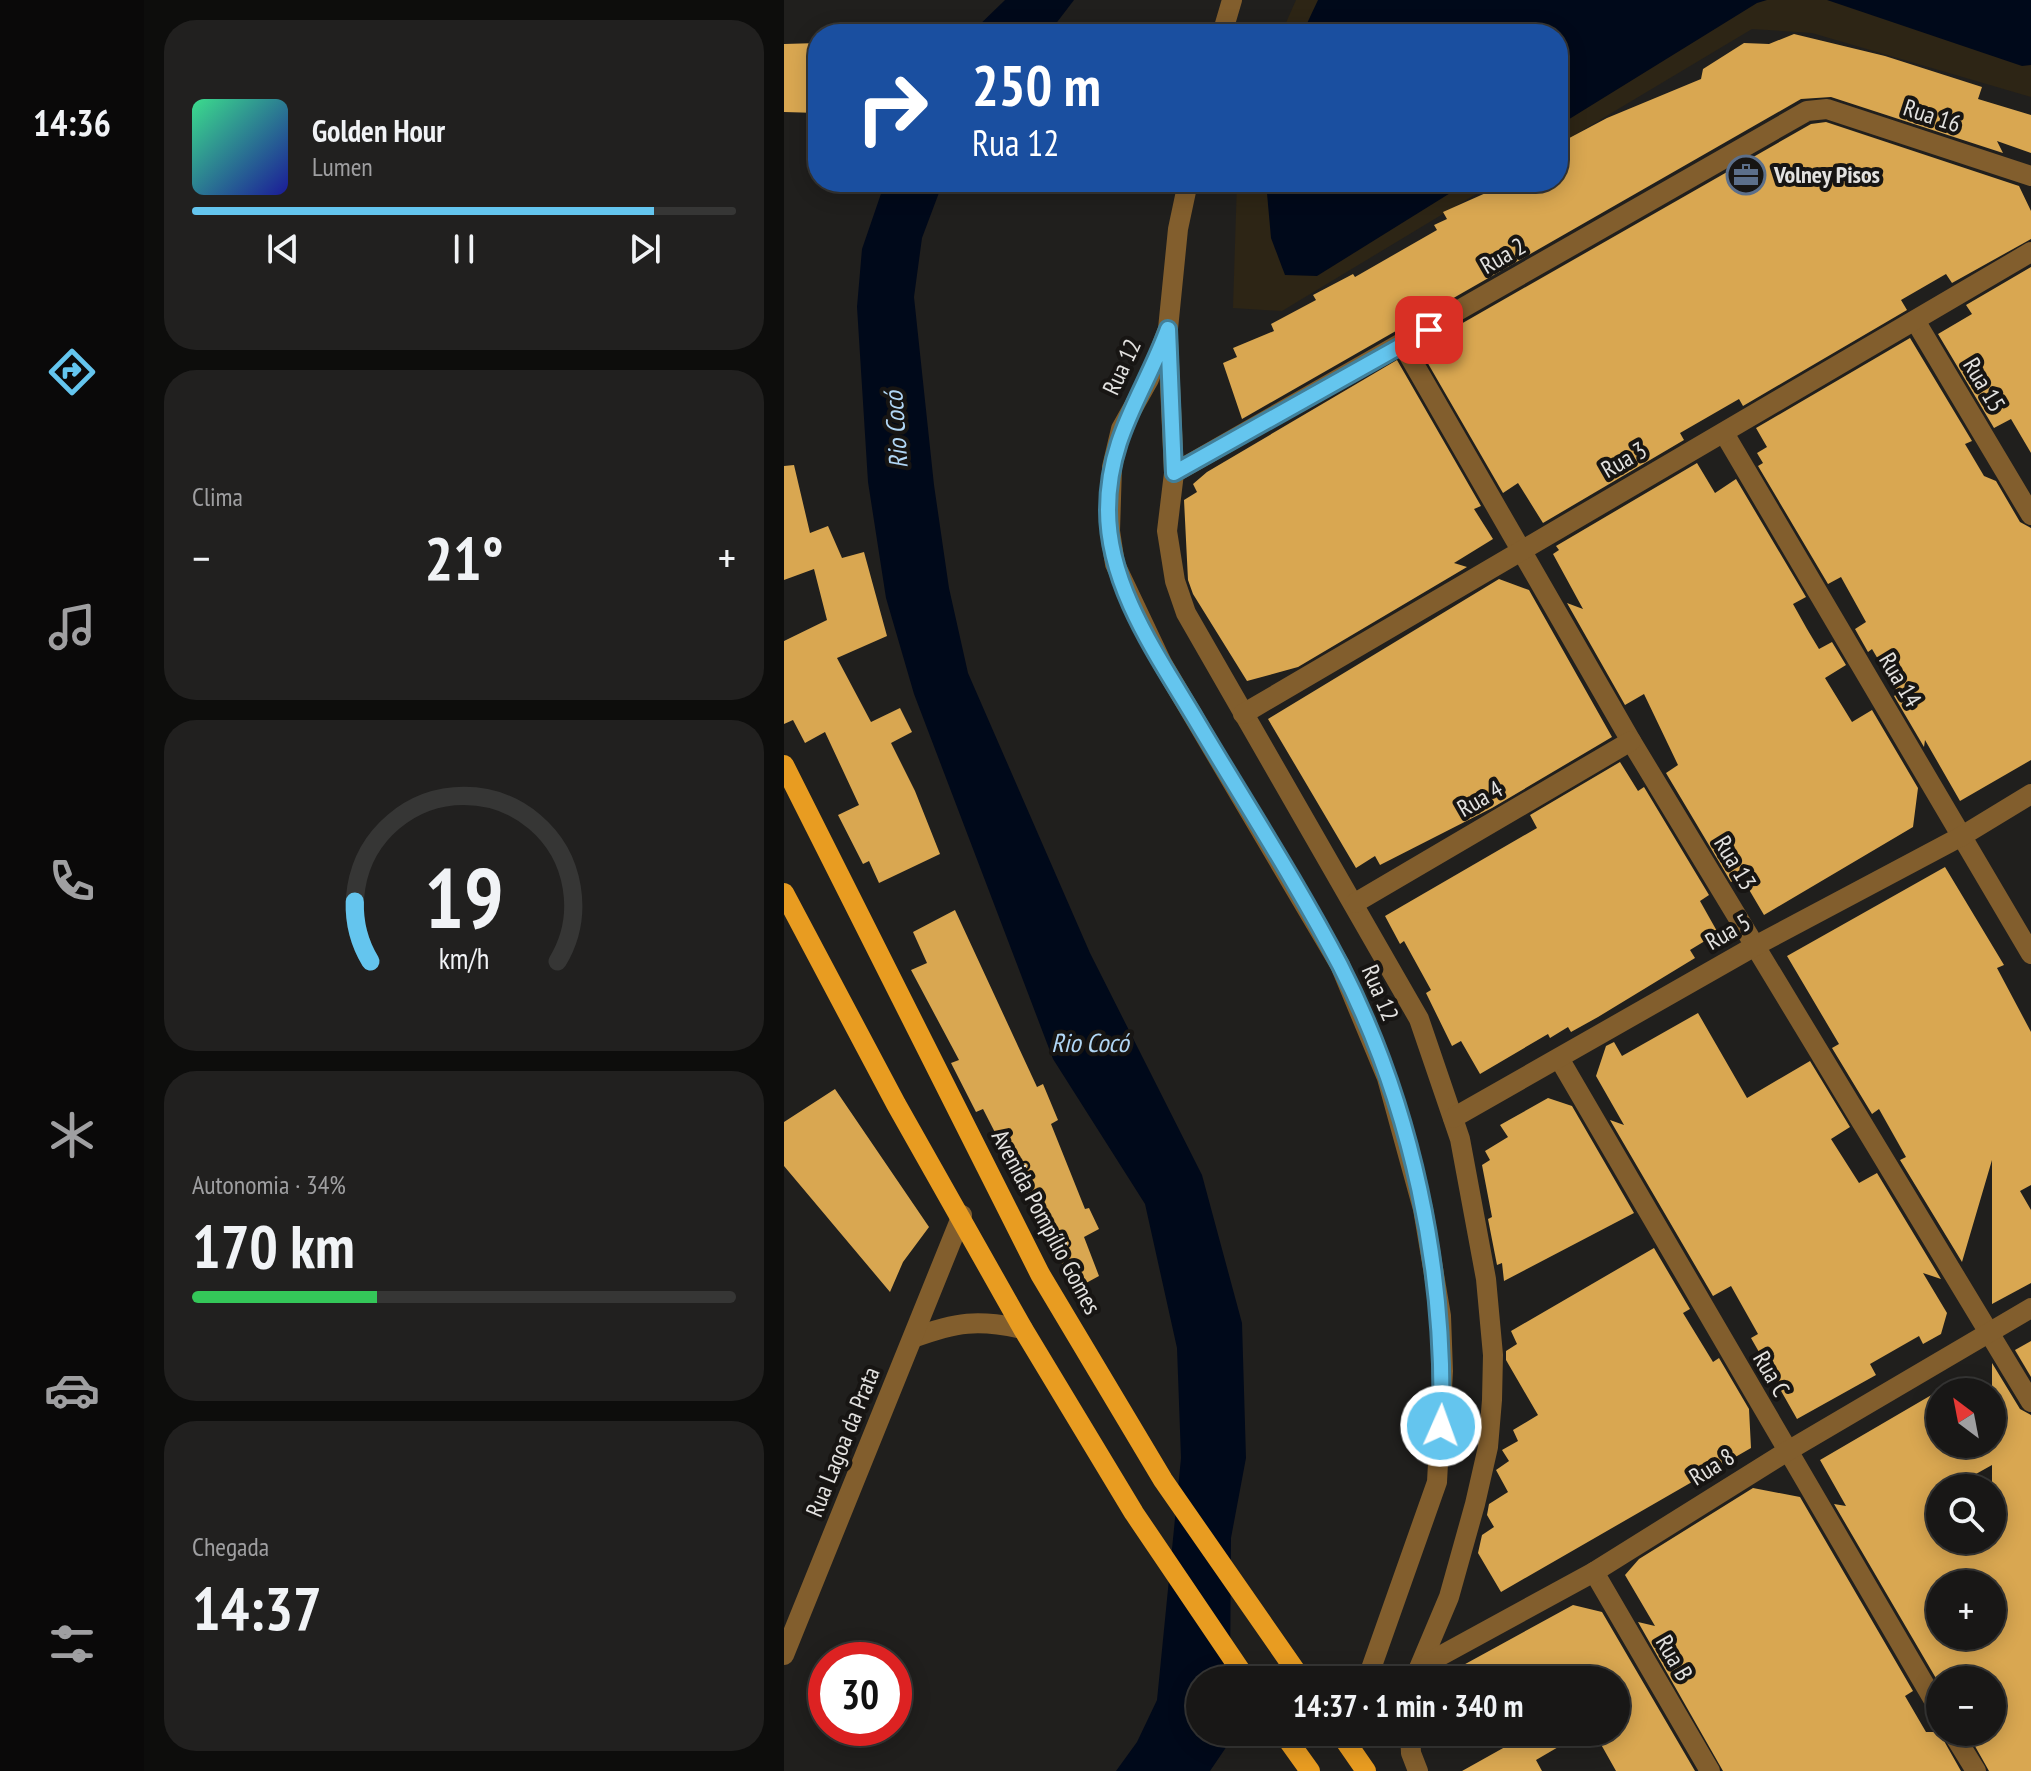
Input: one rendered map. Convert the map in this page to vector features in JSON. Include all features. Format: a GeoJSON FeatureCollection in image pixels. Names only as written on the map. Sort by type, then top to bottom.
{"type":"FeatureCollection","features":[{"type":"Feature","properties":{"kind":"main road","name":"Avenida Pompílio Gomes"},"geometry":{"type":"LineString","coordinates":[[784,765],[1040,1274],[1163,1480],[1292,1666]]}},
{"type":"Feature","properties":{"kind":"main road"},"geometry":{"type":"LineString","coordinates":[[784,893],[896,1104],[962,1215],[1023,1329],[1134,1513],[1238,1666]]}},
{"type":"Feature","properties":{"kind":"main road"},"geometry":{"type":"LineString","coordinates":[[1292,1746],[1310,1771]]}},
{"type":"Feature","properties":{"kind":"main road"},"geometry":{"type":"LineString","coordinates":[[1351,1746],[1366,1771]]}},
{"type":"Feature","properties":{"kind":"street"},"geometry":{"type":"LineString","coordinates":[[1225,24],[1232,0]]}},
{"type":"Feature","properties":{"kind":"street","name":"Rua 16"},"geometry":{"type":"LineString","coordinates":[[1817,108],[2031,176]]}},
{"type":"Feature","properties":{"kind":"street","name":"Rua 2"},"geometry":{"type":"LineString","coordinates":[[1174,473],[1403,345],[1794,116],[1817,108]]}},
{"type":"Feature","properties":{"kind":"street","name":"Rua 12"},"geometry":{"type":"LineString","coordinates":[[1186,192],[1178,229],[1168,329],[1174,473],[1167,531],[1175,581],[1186,613],[1419,1019],[1453,1118],[1486,1279],[1493,1355],[1488,1447],[1449,1597],[1420,1666]]}},
{"type":"Feature","properties":{"kind":"street","name":"Rua 3"},"geometry":{"type":"LineString","coordinates":[[1243,714],[2031,252]]}},
{"type":"Feature","properties":{"kind":"street","name":"Rua 15"},"geometry":{"type":"LineString","coordinates":[[1916,322],[2031,515]]}},
{"type":"Feature","properties":{"kind":"street","name":"Rua 12"},"geometry":{"type":"LineString","coordinates":[[1168,329],[1149,379],[1121,429],[1112,467],[1108,511],[1115,564],[1162,663],[1340,965],[1358,1004],[1387,1078],[1407,1144],[1434,1262],[1443,1371],[1437,1482],[1372,1666]]}},
{"type":"Feature","properties":{"kind":"street","name":"Rua 13"},"geometry":{"type":"LineString","coordinates":[[1403,345],[1631,741],[2031,1402]]}},
{"type":"Feature","properties":{"kind":"street","name":"Rua 14"},"geometry":{"type":"LineString","coordinates":[[1724,433],[2031,954]]}},
{"type":"Feature","properties":{"kind":"street","name":"Rua 4"},"geometry":{"type":"LineString","coordinates":[[1355,903],[1631,741]]}},
{"type":"Feature","properties":{"kind":"street","name":"Rua 5"},"geometry":{"type":"LineString","coordinates":[[1453,1118],[1560,1060],[1755,946],[1962,836],[2031,794]]}},
{"type":"Feature","properties":{"kind":"street","name":"Rua C"},"geometry":{"type":"LineString","coordinates":[[1560,1060],[1926,1687]]}},
{"type":"Feature","properties":{"kind":"street","name":"Rua Lagoa da Prata"},"geometry":{"type":"LineString","coordinates":[[784,1655],[962,1215]]}},
{"type":"Feature","properties":{"kind":"street","name":"Rua 8"},"geometry":{"type":"LineString","coordinates":[[1431,1666],[1594,1572],[1786,1452],[2031,1308]]}},
{"type":"Feature","properties":{"kind":"street"},"geometry":{"type":"LineString","coordinates":[[913,1338],[949,1324],[972,1321],[1023,1329]]}},
{"type":"Feature","properties":{"kind":"street","name":"Rua B"},"geometry":{"type":"LineString","coordinates":[[1594,1572],[1710,1771]]}},
{"type":"Feature","properties":{"kind":"street"},"geometry":{"type":"LineString","coordinates":[[1411,1746],[1418,1771]]}},
{"type":"Feature","properties":{"kind":"street"},"geometry":{"type":"LineString","coordinates":[[1961,1746],[1976,1771]]}},
{"type":"Feature","properties":{"kind":"shaded area"},"geometry":{"type":"Polygon","coordinates":[[[1296,0],[2031,0],[2031,97],[1812,33],[1752,29],[1568,139],[1568,24],[1285,24],[1296,0]]]}},
{"type":"Feature","properties":{"kind":"shaded area"},"geometry":{"type":"Polygon","coordinates":[[[1237,192],[1479,192],[1282,311],[1233,308],[1237,192]]]}},
{"type":"Feature","properties":{"kind":"water"},"geometry":{"type":"Polygon","coordinates":[[[1005,0],[1074,0],[1056,24],[980,24],[1005,0]]]}},
{"type":"Feature","properties":{"kind":"water"},"geometry":{"type":"Polygon","coordinates":[[[1318,0],[1767,0],[1757,3],[1568,120],[1568,24],[1307,24],[1318,0]]]}},
{"type":"Feature","properties":{"kind":"water"},"geometry":{"type":"Polygon","coordinates":[[[1827,0],[2031,0],[2031,65],[2022,66],[1827,0]]]}},
{"type":"Feature","properties":{"kind":"water","name":"Rio Cocó"},"geometry":{"type":"Polygon","coordinates":[[[882,192],[939,192],[922,238],[914,297],[934,485],[949,588],[968,673],[1090,953],[1202,1175],[1242,1323],[1246,1458],[1231,1538],[1230,1666],[1186,1666],[1186,1746],[1227,1746],[1210,1771],[1116,1771],[1137,1742],[1157,1700],[1181,1458],[1177,1348],[1145,1204],[1053,1059],[914,694],[886,598],[868,482],[857,307],[862,249],[882,192]]]}},
{"type":"Feature","properties":{"kind":"water"},"geometry":{"type":"Polygon","coordinates":[[[1267,192],[1452,192],[1317,276],[1285,275],[1271,238],[1267,192]]]}},
{"type":"Feature","properties":{"kind":"building"},"geometry":{"type":"Polygon","coordinates":[[[1794,34],[1885,56],[1982,87],[1978,99],[2031,115],[2031,153],[1997,141],[2003,153],[1831,97],[1801,99],[1242,419],[1223,363],[1237,357],[1233,348],[1274,331],[1271,324],[1316,300],[1313,295],[1353,274],[1355,277],[1437,230],[1434,225],[1447,219],[1443,212],[1488,192],[1568,192],[1568,139],[1607,118],[1701,79],[1703,69],[1744,43],[1769,44],[1794,34]]]}},
{"type":"Feature","properties":{"kind":"building"},"geometry":{"type":"Polygon","coordinates":[[[808,43],[808,113],[784,112],[784,44],[808,43]]]}},
{"type":"Feature","properties":{"kind":"building"},"geometry":{"type":"Polygon","coordinates":[[[1826,122],[2019,186],[2031,211],[2031,239],[1952,283],[1946,274],[1901,300],[1907,310],[1743,406],[1739,399],[1680,433],[1684,440],[1543,523],[1518,483],[1503,493],[1419,348],[1811,124],[1826,122]]]}},
{"type":"Feature","properties":{"kind":"building"},"geometry":{"type":"Polygon","coordinates":[[[2031,267],[2031,453],[2011,419],[1994,428],[1938,334],[1972,314],[1966,305],[2031,267]]]}},
{"type":"Feature","properties":{"kind":"building"},"geometry":{"type":"Polygon","coordinates":[[[1910,338],[1972,441],[1965,444],[1984,476],[1996,481],[2020,522],[2031,528],[2031,760],[1960,801],[1925,740],[1924,747],[1894,696],[1898,693],[1872,649],[1868,652],[1855,629],[1866,622],[1841,577],[1828,584],[1758,466],[1763,463],[1757,453],[1767,447],[1756,428],[1910,338]]]}},
{"type":"Feature","properties":{"kind":"building"},"geometry":{"type":"Polygon","coordinates":[[[1397,360],[1481,506],[1474,509],[1493,539],[1454,563],[1467,567],[1298,667],[1247,681],[1193,594],[1188,580],[1184,500],[1197,492],[1193,484],[1207,472],[1397,360]]]}},
{"type":"Feature","properties":{"kind":"building"},"geometry":{"type":"Polygon","coordinates":[[[1697,463],[1715,493],[1736,479],[1806,597],[1793,604],[1807,629],[1819,649],[1832,642],[1846,665],[1825,678],[1852,722],[1872,710],[1918,788],[1913,827],[1764,915],[1741,876],[1731,882],[1666,773],[1678,765],[1644,694],[1625,705],[1567,603],[1583,609],[1553,554],[1559,550],[1556,546],[1697,463]]]}},
{"type":"Feature","properties":{"kind":"building"},"geometry":{"type":"Polygon","coordinates":[[[794,465],[810,533],[828,526],[842,558],[864,552],[887,636],[837,658],[871,722],[900,708],[912,732],[891,743],[915,791],[940,854],[879,883],[869,861],[863,864],[838,815],[859,805],[825,732],[805,743],[793,720],[784,724],[784,641],[827,620],[814,569],[784,580],[784,466],[794,465]]]}},
{"type":"Feature","properties":{"kind":"building"},"geometry":{"type":"Polygon","coordinates":[[[1499,579],[1529,590],[1612,737],[1492,808],[1380,865],[1375,856],[1356,868],[1268,719],[1499,579]]]}},
{"type":"Feature","properties":{"kind":"building"},"geometry":{"type":"Polygon","coordinates":[[[1620,762],[1638,791],[1644,787],[1709,895],[1700,901],[1718,933],[1690,950],[1695,958],[1598,1017],[1571,1032],[1568,1027],[1550,1038],[1548,1034],[1480,1074],[1461,1041],[1452,1046],[1426,993],[1431,990],[1404,941],[1400,944],[1385,916],[1537,828],[1530,815],[1620,762]]]}},
{"type":"Feature","properties":{"kind":"building"},"geometry":{"type":"Polygon","coordinates":[[[1945,867],[2004,965],[1997,968],[2031,1032],[2031,1185],[2020,1191],[2031,1210],[2031,1283],[1992,1304],[1992,1160],[1962,1262],[1900,1160],[1906,1157],[1879,1109],[1872,1114],[1832,1048],[1839,1044],[1787,956],[1945,867]]]}},
{"type":"Feature","properties":{"kind":"building"},"geometry":{"type":"Polygon","coordinates":[[[955,910],[1037,1087],[1043,1084],[1058,1120],[1051,1124],[1085,1209],[1089,1208],[1099,1229],[1084,1237],[1099,1276],[1075,1289],[983,1109],[976,1112],[951,1063],[959,1060],[911,970],[927,963],[913,932],[955,910]]]}},
{"type":"Feature","properties":{"kind":"building"},"geometry":{"type":"Polygon","coordinates":[[[1698,1013],[1747,1098],[1810,1061],[1850,1127],[1831,1139],[1859,1183],[1877,1173],[1941,1279],[1923,1273],[1947,1313],[1941,1334],[1923,1344],[1919,1336],[1870,1364],[1876,1375],[1797,1419],[1751,1338],[1758,1334],[1731,1286],[1713,1296],[1610,1120],[1624,1125],[1596,1076],[1606,1046],[1614,1042],[1622,1056],[1698,1013]]]}},
{"type":"Feature","properties":{"kind":"building"},"geometry":{"type":"Polygon","coordinates":[[[835,1089],[929,1227],[903,1262],[890,1292],[784,1166],[784,1122],[835,1089]]]}},
{"type":"Feature","properties":{"kind":"building"},"geometry":{"type":"Polygon","coordinates":[[[1548,1098],[1572,1106],[1634,1213],[1504,1281],[1502,1263],[1497,1265],[1488,1219],[1492,1217],[1482,1165],[1490,1160],[1485,1151],[1508,1137],[1500,1125],[1548,1098]]]}},
{"type":"Feature","properties":{"kind":"building"},"geometry":{"type":"Polygon","coordinates":[[[1654,1248],[1690,1309],[1683,1313],[1713,1362],[1719,1358],[1749,1409],[1751,1448],[1501,1592],[1478,1553],[1482,1535],[1494,1527],[1487,1515],[1489,1504],[1508,1492],[1496,1470],[1509,1461],[1502,1450],[1518,1441],[1513,1430],[1538,1415],[1506,1360],[1506,1351],[1517,1344],[1511,1331],[1654,1248]]]}},
{"type":"Feature","properties":{"kind":"building"},"geometry":{"type":"Polygon","coordinates":[[[2031,1341],[2031,1377],[2015,1350],[2031,1341]]]}},
{"type":"Feature","properties":{"kind":"building"},"geometry":{"type":"Polygon","coordinates":[[[1992,1363],[2001,1378],[1992,1378],[1992,1363]]]}},
{"type":"Feature","properties":{"kind":"building"},"geometry":{"type":"Polygon","coordinates":[[[2006,1386],[2020,1409],[2031,1415],[2031,1771],[1989,1771],[1975,1746],[2006,1746],[2006,1666],[1929,1666],[1834,1504],[1846,1506],[1820,1460],[1926,1398],[1926,1458],[2006,1458],[2006,1386]]]}},
{"type":"Feature","properties":{"kind":"building"},"geometry":{"type":"Polygon","coordinates":[[[1753,1488],[1800,1497],[1913,1691],[1905,1696],[1926,1732],[1926,1746],[1947,1746],[1961,1771],[1723,1771],[1638,1622],[1655,1626],[1625,1575],[1639,1559],[1753,1488]]]}},
{"type":"Feature","properties":{"kind":"building"},"geometry":{"type":"Polygon","coordinates":[[[1573,1605],[1602,1612],[1695,1771],[1616,1771],[1602,1746],[1630,1746],[1630,1666],[1462,1666],[1573,1605]]]}},
{"type":"Feature","properties":{"kind":"building"},"geometry":{"type":"Polygon","coordinates":[[[1507,1746],[1560,1746],[1536,1760],[1542,1771],[1462,1771],[1507,1746]]]}},
{"type":"Feature","properties":{"kind":"place","name":"Volney Pisos"},"geometry":{"type":"Point","coordinates":[1746,175]}},
{"type":"Feature","properties":{"kind":"route"},"geometry":{"type":"LineString","coordinates":[[1429,330],[1174,473],[1168,329],[1149,379],[1121,429],[1112,467],[1108,511],[1115,564],[1128,597],[1162,663],[1340,965],[1387,1078],[1407,1144],[1434,1262],[1441,1316],[1441,1426]]}}]}
